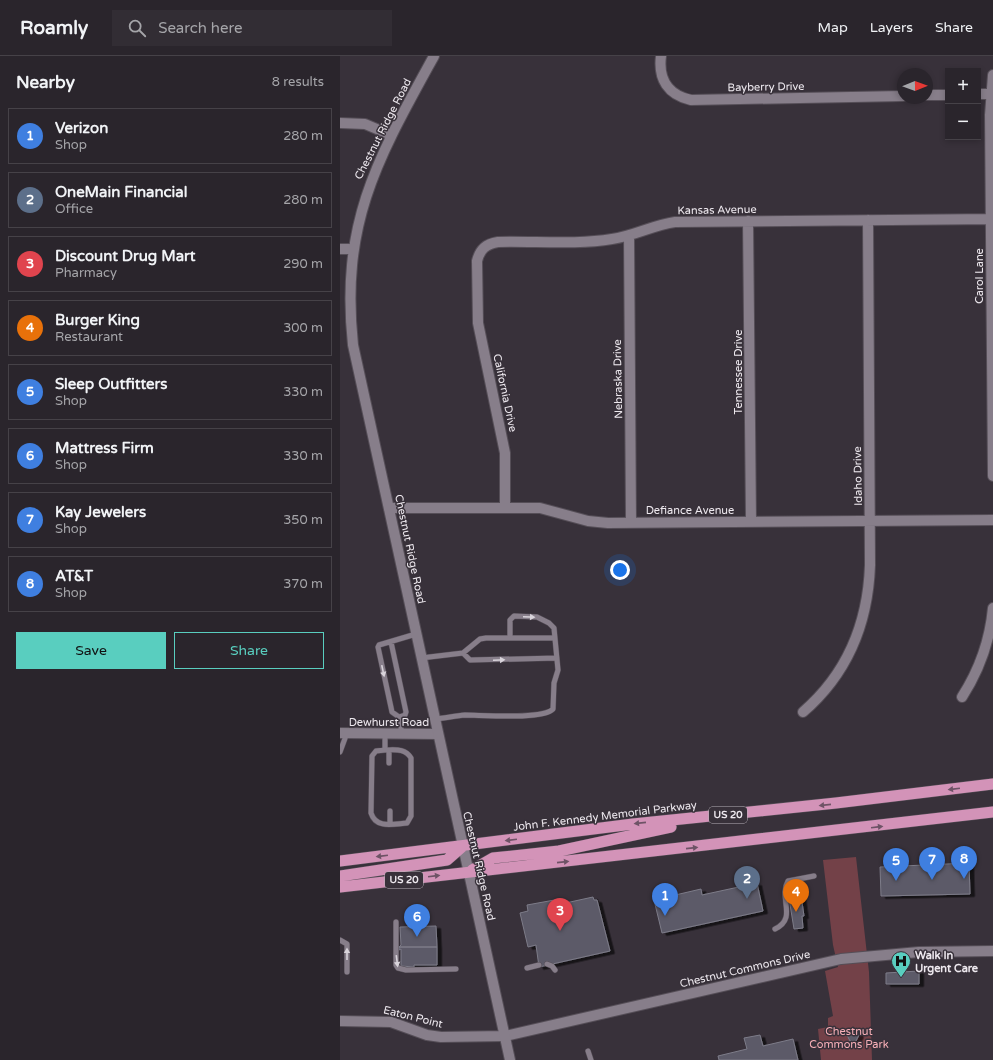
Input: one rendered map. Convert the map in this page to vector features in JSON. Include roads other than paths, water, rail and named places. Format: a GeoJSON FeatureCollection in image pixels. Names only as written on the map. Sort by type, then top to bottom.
{"type":"FeatureCollection","features":[{"type":"Feature","properties":{"kind":"highway","name":"John F. Kennedy Memorial Parkway"},"geometry":{"type":"LineString","coordinates":[[340,861],[633,824],[993,784]]}},
{"type":"Feature","properties":{"kind":"highway","name":"US 20"},"geometry":{"type":"LineString","coordinates":[[340,887],[993,812]]}},
{"type":"Feature","properties":{"kind":"highway"},"geometry":{"type":"LineString","coordinates":[[468,872],[493,858],[574,848],[740,813]]}},
{"type":"Feature","properties":{"kind":"highway"},"geometry":{"type":"LineString","coordinates":[[340,876],[447,860],[463,846]]}},
{"type":"Feature","properties":{"kind":"street","name":"Chestnut Ridge Road"},"geometry":{"type":"LineString","coordinates":[[434,56],[371,173],[345,249],[349,321],[434,719],[510,1060]]}},
{"type":"Feature","properties":{"kind":"street","name":"Bayberry Drive"},"geometry":{"type":"LineString","coordinates":[[661,56],[661,74],[664,83],[674,94],[691,100],[897,96]]}},
{"type":"Feature","properties":{"kind":"street","name":"Carol Lane"},"geometry":{"type":"LineString","coordinates":[[993,75],[993,476]]}},
{"type":"Feature","properties":{"kind":"street"},"geometry":{"type":"LineString","coordinates":[[981,94],[992,94]]}},
{"type":"Feature","properties":{"kind":"street"},"geometry":{"type":"LineString","coordinates":[[933,95],[945,95]]}},
{"type":"Feature","properties":{"kind":"street"},"geometry":{"type":"LineString","coordinates":[[340,124],[365,124],[391,136]]}},
{"type":"Feature","properties":{"kind":"street","name":"Kansas Avenue"},"geometry":{"type":"LineString","coordinates":[[477,284],[477,261],[479,254],[491,243],[600,241],[629,235],[655,226],[675,222],[992,219]]}},
{"type":"Feature","properties":{"kind":"street","name":"Idaho Drive"},"geometry":{"type":"LineString","coordinates":[[803,712],[815,701],[846,661],[859,630],[867,603],[870,581],[868,220]]}},
{"type":"Feature","properties":{"kind":"street","name":"Tennessee Drive"},"geometry":{"type":"LineString","coordinates":[[748,221],[751,522]]}},
{"type":"Feature","properties":{"kind":"street","name":"Nebraska Drive"},"geometry":{"type":"LineString","coordinates":[[629,235],[631,523]]}},
{"type":"Feature","properties":{"kind":"street","name":"California Drive"},"geometry":{"type":"LineString","coordinates":[[477,284],[479,333],[505,453],[506,508]]}},
{"type":"Feature","properties":{"kind":"street","name":"Defiance Avenue"},"geometry":{"type":"LineString","coordinates":[[389,508],[540,508],[588,521],[631,523],[993,520]]}},
{"type":"Feature","properties":{"kind":"street"},"geometry":{"type":"LineString","coordinates":[[962,697],[972,682],[985,651],[993,608]]}},
{"type":"Feature","properties":{"kind":"street","name":"Dewhurst Road"},"geometry":{"type":"LineString","coordinates":[[343,734],[438,734]]}},
{"type":"Feature","properties":{"kind":"street","name":"Chestnut Commons Drive"},"geometry":{"type":"LineString","coordinates":[[505,1036],[842,959],[919,952],[993,951]]}},
{"type":"Feature","properties":{"kind":"street","name":"Eaton Point"},"geometry":{"type":"LineString","coordinates":[[340,1020],[391,1022],[427,1035],[441,1037],[505,1036]]}},
{"type":"Feature","properties":{"kind":"lane"},"geometry":{"type":"LineString","coordinates":[[434,719],[464,716],[531,715],[551,712],[554,705],[554,683],[558,670],[554,628],[546,621],[537,617],[514,616],[510,620],[510,638]]}},
{"type":"Feature","properties":{"kind":"lane"},"geometry":{"type":"LineString","coordinates":[[402,734],[399,717],[392,712],[378,647],[379,645],[416,634]]}},
{"type":"Feature","properties":{"kind":"lane"},"geometry":{"type":"LineString","coordinates":[[421,658],[463,653],[480,639],[555,638]]}},
{"type":"Feature","properties":{"kind":"lane"},"geometry":{"type":"LineString","coordinates":[[391,642],[406,712],[405,715],[399,717]]}},
{"type":"Feature","properties":{"kind":"lane"},"geometry":{"type":"LineString","coordinates":[[463,653],[470,660],[557,658]]}},
{"type":"Feature","properties":{"kind":"lane"},"geometry":{"type":"LineString","coordinates":[[340,752],[343,734]]}},
{"type":"Feature","properties":{"kind":"lane"},"geometry":{"type":"LineString","coordinates":[[385,734],[389,763]]}},
{"type":"Feature","properties":{"kind":"lane"},"geometry":{"type":"LineString","coordinates":[[387,750],[402,750],[408,753],[411,758],[411,816],[407,823],[379,824],[373,820],[371,813],[372,756],[376,751],[387,750]]}},
{"type":"Feature","properties":{"kind":"lane"},"geometry":{"type":"LineString","coordinates":[[390,811],[390,824]]}},
{"type":"Feature","properties":{"kind":"lane"},"geometry":{"type":"LineString","coordinates":[[775,929],[783,925],[786,920],[785,887],[788,881],[814,876]]}},
{"type":"Feature","properties":{"kind":"lane"},"geometry":{"type":"LineString","coordinates":[[396,922],[396,965],[398,968],[404,970],[456,969]]}},
{"type":"Feature","properties":{"kind":"lane"},"geometry":{"type":"LineString","coordinates":[[340,940],[347,944],[347,972]]}},
{"type":"Feature","properties":{"kind":"lane"},"geometry":{"type":"LineString","coordinates":[[547,964],[552,966],[555,970]]}},
{"type":"Feature","properties":{"kind":"lane"},"geometry":{"type":"LineString","coordinates":[[527,968],[539,965]]}},
{"type":"Feature","properties":{"kind":"lane"},"geometry":{"type":"LineString","coordinates":[[588,1051],[590,1060]]}},
{"type":"Feature","properties":{"kind":"place","name":"AT&T"},"geometry":{"type":"Point","coordinates":[964,879]}},
{"type":"Feature","properties":{"kind":"place","name":"Kay Jewelers"},"geometry":{"type":"Point","coordinates":[932,880]}},
{"type":"Feature","properties":{"kind":"place","name":"Sleep Outfitters"},"geometry":{"type":"Point","coordinates":[896,881]}},
{"type":"Feature","properties":{"kind":"place","name":"OneMain Financial"},"geometry":{"type":"Point","coordinates":[747,899]}},
{"type":"Feature","properties":{"kind":"place","name":"Burger King"},"geometry":{"type":"Point","coordinates":[796,912]}},
{"type":"Feature","properties":{"kind":"place","name":"Verizon"},"geometry":{"type":"Point","coordinates":[665,916]}},
{"type":"Feature","properties":{"kind":"place","name":"Discount Drug Mart"},"geometry":{"type":"Point","coordinates":[560,931]}},
{"type":"Feature","properties":{"kind":"place","name":"Mattress Firm"},"geometry":{"type":"Point","coordinates":[417,937]}},
{"type":"Feature","properties":{"kind":"place","name":"Walk In Urgent Care"},"geometry":{"type":"Point","coordinates":[901,978]}},
{"type":"Feature","properties":{"kind":"park label","name":"Chestnut Commons Park"},"geometry":{"type":"Point","coordinates":[849,1037]}}]}
